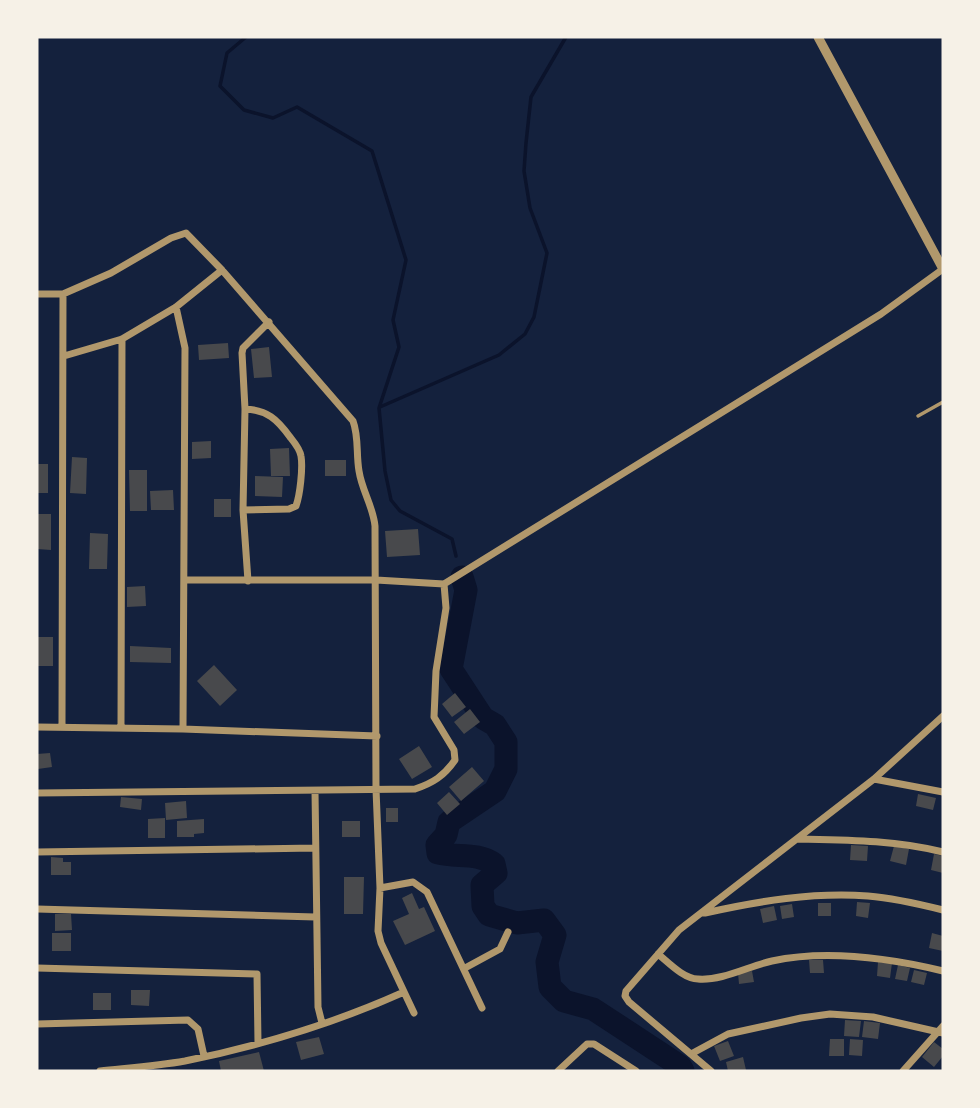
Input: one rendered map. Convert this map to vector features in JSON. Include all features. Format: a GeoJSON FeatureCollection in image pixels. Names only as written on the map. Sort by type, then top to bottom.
{"type":"FeatureCollection","features":[{"type":"Feature","properties":{"kind":"street"},"geometry":{"type":"LineString","coordinates":[[185,580],[376,580],[444,584],[870,321],[943,269],[818,37]]}},
{"type":"Feature","properties":{"kind":"street"},"geometry":{"type":"LineString","coordinates":[[37,294],[63,294],[111,273],[171,238],[186,233],[269,322],[353,421],[358,439],[359,471],[373,510],[376,580],[376,789],[380,888],[378,931],[414,1013]]}},
{"type":"Feature","properties":{"kind":"street"},"geometry":{"type":"LineString","coordinates":[[64,356],[122,340],[176,307],[222,270]]}},
{"type":"Feature","properties":{"kind":"street"},"geometry":{"type":"LineString","coordinates":[[62,727],[63,294]]}},
{"type":"Feature","properties":{"kind":"street"},"geometry":{"type":"LineString","coordinates":[[176,307],[185,348],[183,729]]}},
{"type":"Feature","properties":{"kind":"street"},"geometry":{"type":"LineString","coordinates":[[248,582],[243,510],[245,409],[242,354],[243,348],[269,322]]}},
{"type":"Feature","properties":{"kind":"street"},"geometry":{"type":"LineString","coordinates":[[121,727],[122,340]]}},
{"type":"Feature","properties":{"kind":"street"},"geometry":{"type":"LineString","coordinates":[[243,510],[289,509],[296,506],[301,456],[285,429],[271,414],[245,409]]}},
{"type":"Feature","properties":{"kind":"street"},"geometry":{"type":"LineString","coordinates":[[37,793],[415,789],[435,782],[449,770],[455,760],[454,750],[434,717],[436,671],[446,608],[444,584]]}},
{"type":"Feature","properties":{"kind":"street"},"geometry":{"type":"LineString","coordinates":[[711,1071],[625,996],[626,991],[679,930],[874,779],[943,716]]}},
{"type":"Feature","properties":{"kind":"street"},"geometry":{"type":"LineString","coordinates":[[37,727],[121,727],[377,737]]}},
{"type":"Feature","properties":{"kind":"street"},"geometry":{"type":"LineString","coordinates":[[874,779],[943,792]]}},
{"type":"Feature","properties":{"kind":"street"},"geometry":{"type":"LineString","coordinates":[[314,791],[318,1007],[322,1023]]}},
{"type":"Feature","properties":{"kind":"street"},"geometry":{"type":"LineString","coordinates":[[796,838],[887,842],[943,852]]}},
{"type":"Feature","properties":{"kind":"street"},"geometry":{"type":"LineString","coordinates":[[37,852],[315,848]]}},
{"type":"Feature","properties":{"kind":"street"},"geometry":{"type":"LineString","coordinates":[[380,888],[413,882],[428,892],[482,1008]]}},
{"type":"Feature","properties":{"kind":"street"},"geometry":{"type":"LineString","coordinates":[[702,914],[761,901],[821,896],[869,896],[943,910]]}},
{"type":"Feature","properties":{"kind":"street"},"geometry":{"type":"LineString","coordinates":[[37,909],[315,917]]}},
{"type":"Feature","properties":{"kind":"street"},"geometry":{"type":"LineString","coordinates":[[465,968],[492,956],[500,949],[508,932]]}},
{"type":"Feature","properties":{"kind":"street"},"geometry":{"type":"LineString","coordinates":[[658,954],[689,977],[697,979],[709,979],[774,961],[830,956],[899,960],[943,971]]}},
{"type":"Feature","properties":{"kind":"street"},"geometry":{"type":"LineString","coordinates":[[37,968],[257,974],[258,1043]]}},
{"type":"Feature","properties":{"kind":"street"},"geometry":{"type":"LineString","coordinates":[[100,1071],[184,1061],[258,1043],[359,1013],[404,992]]}},
{"type":"Feature","properties":{"kind":"street"},"geometry":{"type":"LineString","coordinates":[[691,1054],[728,1034],[831,1014],[873,1017],[941,1030]]}},
{"type":"Feature","properties":{"kind":"street"},"geometry":{"type":"LineString","coordinates":[[37,1024],[188,1020],[198,1029],[204,1056]]}},
{"type":"Feature","properties":{"kind":"street"},"geometry":{"type":"LineString","coordinates":[[902,1071],[941,1030]]}},
{"type":"Feature","properties":{"kind":"street"},"geometry":{"type":"LineString","coordinates":[[558,1071],[587,1044],[594,1044],[636,1071]]}},
{"type":"Feature","properties":{"kind":"lane"},"geometry":{"type":"LineString","coordinates":[[918,416],[943,402]]}},
{"type":"Feature","properties":{"kind":"building"},"geometry":{"type":"Polygon","coordinates":[[[228,343],[229,358],[199,360],[198,345],[228,343]]]}},
{"type":"Feature","properties":{"kind":"building"},"geometry":{"type":"Polygon","coordinates":[[[269,347],[272,377],[254,378],[251,349],[269,347]]]}},
{"type":"Feature","properties":{"kind":"building"},"geometry":{"type":"Polygon","coordinates":[[[211,441],[211,458],[192,459],[192,442],[211,441]]]}},
{"type":"Feature","properties":{"kind":"building"},"geometry":{"type":"Polygon","coordinates":[[[289,448],[290,476],[271,476],[270,449],[289,448]]]}},
{"type":"Feature","properties":{"kind":"building"},"geometry":{"type":"Polygon","coordinates":[[[72,457],[87,458],[86,494],[70,493],[72,457]]]}},
{"type":"Feature","properties":{"kind":"building"},"geometry":{"type":"Polygon","coordinates":[[[325,460],[346,460],[346,476],[325,476],[325,460]]]}},
{"type":"Feature","properties":{"kind":"building"},"geometry":{"type":"Polygon","coordinates":[[[37,464],[48,464],[48,493],[37,493],[37,464]]]}},
{"type":"Feature","properties":{"kind":"building"},"geometry":{"type":"Polygon","coordinates":[[[129,470],[147,470],[147,511],[130,511],[129,470]]]}},
{"type":"Feature","properties":{"kind":"building"},"geometry":{"type":"Polygon","coordinates":[[[255,476],[283,477],[282,497],[255,496],[255,476]]]}},
{"type":"Feature","properties":{"kind":"building"},"geometry":{"type":"Polygon","coordinates":[[[173,490],[174,510],[151,510],[150,491],[173,490]]]}},
{"type":"Feature","properties":{"kind":"building"},"geometry":{"type":"Polygon","coordinates":[[[214,499],[231,499],[231,517],[214,517],[214,499]]]}},
{"type":"Feature","properties":{"kind":"building"},"geometry":{"type":"Polygon","coordinates":[[[37,514],[51,514],[51,550],[37,549],[37,514]]]}},
{"type":"Feature","properties":{"kind":"building"},"geometry":{"type":"Polygon","coordinates":[[[418,529],[420,555],[387,557],[385,531],[418,529]]]}},
{"type":"Feature","properties":{"kind":"building"},"geometry":{"type":"Polygon","coordinates":[[[90,533],[108,534],[107,569],[89,569],[90,533]]]}},
{"type":"Feature","properties":{"kind":"building"},"geometry":{"type":"Polygon","coordinates":[[[145,586],[146,606],[127,607],[127,587],[145,586]]]}},
{"type":"Feature","properties":{"kind":"building"},"geometry":{"type":"Polygon","coordinates":[[[37,637],[53,637],[53,666],[37,666],[37,637]]]}},
{"type":"Feature","properties":{"kind":"building"},"geometry":{"type":"Polygon","coordinates":[[[130,646],[171,648],[171,663],[130,662],[130,646]]]}},
{"type":"Feature","properties":{"kind":"building"},"geometry":{"type":"Polygon","coordinates":[[[214,665],[237,690],[220,706],[197,681],[214,665]]]}},
{"type":"Feature","properties":{"kind":"building"},"geometry":{"type":"Polygon","coordinates":[[[455,693],[466,707],[452,717],[442,704],[455,693]]]}},
{"type":"Feature","properties":{"kind":"building"},"geometry":{"type":"Polygon","coordinates":[[[470,709],[480,722],[464,734],[454,722],[470,709]]]}},
{"type":"Feature","properties":{"kind":"building"},"geometry":{"type":"Polygon","coordinates":[[[419,746],[432,767],[412,779],[399,759],[419,746]]]}},
{"type":"Feature","properties":{"kind":"building"},"geometry":{"type":"Polygon","coordinates":[[[50,753],[52,767],[38,769],[37,754],[50,753]]]}},
{"type":"Feature","properties":{"kind":"building"},"geometry":{"type":"Polygon","coordinates":[[[472,767],[484,781],[461,801],[449,787],[472,767]]]}},
{"type":"Feature","properties":{"kind":"building"},"geometry":{"type":"Polygon","coordinates":[[[449,792],[460,804],[447,815],[437,803],[449,792]]]}},
{"type":"Feature","properties":{"kind":"building"},"geometry":{"type":"Polygon","coordinates":[[[918,794],[936,798],[933,810],[916,806],[918,794]]]}},
{"type":"Feature","properties":{"kind":"building"},"geometry":{"type":"Polygon","coordinates":[[[121,797],[142,799],[141,810],[120,807],[121,797]]]}},
{"type":"Feature","properties":{"kind":"building"},"geometry":{"type":"Polygon","coordinates":[[[186,801],[187,818],[166,820],[165,803],[186,801]]]}},
{"type":"Feature","properties":{"kind":"building"},"geometry":{"type":"Polygon","coordinates":[[[386,808],[398,808],[398,822],[386,822],[386,808]]]}},
{"type":"Feature","properties":{"kind":"building"},"geometry":{"type":"Polygon","coordinates":[[[165,818],[165,838],[148,838],[148,819],[165,818]]]}},
{"type":"Feature","properties":{"kind":"building"},"geometry":{"type":"Polygon","coordinates":[[[204,819],[204,833],[194,834],[194,837],[177,837],[177,821],[204,819]]]}},
{"type":"Feature","properties":{"kind":"building"},"geometry":{"type":"Polygon","coordinates":[[[342,821],[360,821],[360,837],[342,837],[342,821]]]}},
{"type":"Feature","properties":{"kind":"building"},"geometry":{"type":"Polygon","coordinates":[[[851,845],[868,846],[867,861],[850,860],[851,845]]]}},
{"type":"Feature","properties":{"kind":"building"},"geometry":{"type":"Polygon","coordinates":[[[894,846],[909,849],[906,865],[890,861],[894,846]]]}},
{"type":"Feature","properties":{"kind":"building"},"geometry":{"type":"Polygon","coordinates":[[[934,854],[943,856],[943,873],[931,870],[934,854]]]}},
{"type":"Feature","properties":{"kind":"building"},"geometry":{"type":"Polygon","coordinates":[[[51,857],[71,862],[71,875],[51,875],[51,857]]]}},
{"type":"Feature","properties":{"kind":"building"},"geometry":{"type":"Polygon","coordinates":[[[344,877],[364,877],[363,914],[344,914],[344,877]]]}},
{"type":"Feature","properties":{"kind":"building"},"geometry":{"type":"Polygon","coordinates":[[[412,893],[419,909],[424,907],[435,931],[405,945],[393,921],[409,914],[402,898],[412,893]]]}},
{"type":"Feature","properties":{"kind":"building"},"geometry":{"type":"Polygon","coordinates":[[[857,902],[870,903],[868,918],[856,916],[857,902]]]}},
{"type":"Feature","properties":{"kind":"building"},"geometry":{"type":"Polygon","coordinates":[[[818,903],[831,903],[831,916],[818,916],[818,903]]]}},
{"type":"Feature","properties":{"kind":"building"},"geometry":{"type":"Polygon","coordinates":[[[792,904],[794,917],[782,919],[780,906],[792,904]]]}},
{"type":"Feature","properties":{"kind":"building"},"geometry":{"type":"Polygon","coordinates":[[[774,906],[777,920],[763,923],[760,909],[774,906]]]}},
{"type":"Feature","properties":{"kind":"building"},"geometry":{"type":"Polygon","coordinates":[[[55,914],[71,914],[72,930],[55,931],[55,914]]]}},
{"type":"Feature","properties":{"kind":"building"},"geometry":{"type":"Polygon","coordinates":[[[52,933],[71,933],[71,951],[52,951],[52,933]]]}},
{"type":"Feature","properties":{"kind":"building"},"geometry":{"type":"Polygon","coordinates":[[[932,933],[943,936],[943,951],[929,948],[932,933]]]}},
{"type":"Feature","properties":{"kind":"building"},"geometry":{"type":"Polygon","coordinates":[[[809,960],[823,960],[824,973],[810,973],[809,960]]]}},
{"type":"Feature","properties":{"kind":"building"},"geometry":{"type":"Polygon","coordinates":[[[878,962],[892,963],[890,978],[877,976],[878,962]]]}},
{"type":"Feature","properties":{"kind":"building"},"geometry":{"type":"Polygon","coordinates":[[[898,965],[910,968],[907,981],[895,979],[898,965]]]}},
{"type":"Feature","properties":{"kind":"building"},"geometry":{"type":"Polygon","coordinates":[[[914,970],[927,973],[924,985],[911,982],[914,970]]]}},
{"type":"Feature","properties":{"kind":"building"},"geometry":{"type":"Polygon","coordinates":[[[752,971],[754,982],[739,984],[738,973],[752,971]]]}},
{"type":"Feature","properties":{"kind":"building"},"geometry":{"type":"Polygon","coordinates":[[[131,990],[150,990],[149,1006],[131,1005],[131,990]]]}},
{"type":"Feature","properties":{"kind":"building"},"geometry":{"type":"Polygon","coordinates":[[[93,993],[111,993],[111,1010],[93,1010],[93,993]]]}},
{"type":"Feature","properties":{"kind":"building"},"geometry":{"type":"Polygon","coordinates":[[[845,1020],[861,1021],[859,1037],[844,1036],[845,1020]]]}},
{"type":"Feature","properties":{"kind":"building"},"geometry":{"type":"Polygon","coordinates":[[[864,1021],[880,1023],[878,1039],[862,1037],[864,1021]]]}},
{"type":"Feature","properties":{"kind":"building"},"geometry":{"type":"Polygon","coordinates":[[[319,1037],[324,1054],[301,1060],[296,1042],[319,1037]]]}},
{"type":"Feature","properties":{"kind":"building"},"geometry":{"type":"Polygon","coordinates":[[[830,1039],[844,1039],[844,1056],[829,1056],[830,1039]]]}},
{"type":"Feature","properties":{"kind":"building"},"geometry":{"type":"Polygon","coordinates":[[[850,1039],[863,1040],[862,1056],[849,1055],[850,1039]]]}},
{"type":"Feature","properties":{"kind":"building"},"geometry":{"type":"Polygon","coordinates":[[[728,1041],[734,1056],[720,1061],[714,1046],[728,1041]]]}},
{"type":"Feature","properties":{"kind":"building"},"geometry":{"type":"Polygon","coordinates":[[[934,1042],[943,1049],[943,1056],[934,1067],[922,1057],[934,1042]]]}},
{"type":"Feature","properties":{"kind":"building"},"geometry":{"type":"Polygon","coordinates":[[[259,1052],[264,1071],[221,1071],[219,1061],[259,1052]]]}},
{"type":"Feature","properties":{"kind":"building"},"geometry":{"type":"Polygon","coordinates":[[[743,1057],[746,1070],[728,1071],[726,1062],[743,1057]]]}},
{"type":"Feature","properties":{"kind":"waterway"},"geometry":{"type":"LineString","coordinates":[[246,37],[227,53],[220,86],[244,110],[273,118],[297,107],[372,151],[406,260],[393,320],[399,347],[379,408],[385,471],[391,500],[400,511],[452,539],[456,556]]}},
{"type":"Feature","properties":{"kind":"waterway"},"geometry":{"type":"LineString","coordinates":[[380,407],[499,355],[525,334],[534,317],[547,253],[530,208],[524,171],[531,97],[566,37]]}},
{"type":"Feature","properties":{"kind":"waterway"},"geometry":{"type":"LineString","coordinates":[[462,577],[466,590],[451,669],[483,718],[495,725],[506,742],[506,769],[495,791],[449,822],[446,835],[437,845],[438,853],[481,858],[494,864],[496,873],[482,885],[483,906],[489,915],[517,923],[544,920],[555,935],[547,962],[550,987],[564,1001],[593,1009],[680,1066],[683,1071]]}}]}
